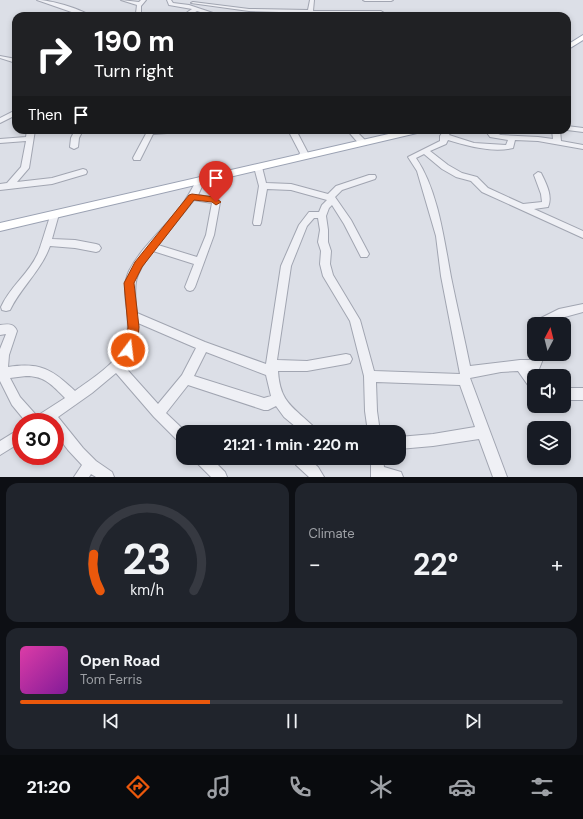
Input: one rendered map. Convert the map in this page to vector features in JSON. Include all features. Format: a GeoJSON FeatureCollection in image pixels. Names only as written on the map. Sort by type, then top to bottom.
{"type":"FeatureCollection","features":[{"type":"Feature","properties":{"kind":"main road"},"geometry":{"type":"LineString","coordinates":[[571,46],[583,38]]}},
{"type":"Feature","properties":{"kind":"main road"},"geometry":{"type":"LineString","coordinates":[[0,227],[400,134]]}},
{"type":"Feature","properties":{"kind":"street"},"geometry":{"type":"LineString","coordinates":[[39,0],[60,5],[78,12]]}},
{"type":"Feature","properties":{"kind":"street"},"geometry":{"type":"LineString","coordinates":[[123,0],[142,2],[138,12]]}},
{"type":"Feature","properties":{"kind":"street"},"geometry":{"type":"LineString","coordinates":[[169,0],[170,4],[187,6],[206,12]]}},
{"type":"Feature","properties":{"kind":"street"},"geometry":{"type":"LineString","coordinates":[[187,6],[194,1],[248,10],[310,12],[312,0]]}},
{"type":"Feature","properties":{"kind":"street"},"geometry":{"type":"LineString","coordinates":[[365,0],[391,0]]}},
{"type":"Feature","properties":{"kind":"street"},"geometry":{"type":"LineString","coordinates":[[191,12],[196,9]]}},
{"type":"Feature","properties":{"kind":"street"},"geometry":{"type":"LineString","coordinates":[[2,57],[12,60]]}},
{"type":"Feature","properties":{"kind":"street"},"geometry":{"type":"LineString","coordinates":[[0,121],[12,114]]}},
{"type":"Feature","properties":{"kind":"street"},"geometry":{"type":"LineString","coordinates":[[571,128],[583,130]]}},
{"type":"Feature","properties":{"kind":"street"},"geometry":{"type":"LineString","coordinates":[[10,186],[25,168],[30,134]]}},
{"type":"Feature","properties":{"kind":"street"},"geometry":{"type":"LineString","coordinates":[[74,147],[77,134]]}},
{"type":"Feature","properties":{"kind":"street"},"geometry":{"type":"LineString","coordinates":[[137,158],[149,134]]}},
{"type":"Feature","properties":{"kind":"street"},"geometry":{"type":"LineString","coordinates":[[294,134],[304,153],[302,157]]}},
{"type":"Feature","properties":{"kind":"street"},"geometry":{"type":"LineString","coordinates":[[355,134],[363,143]]}},
{"type":"Feature","properties":{"kind":"street"},"geometry":{"type":"LineString","coordinates":[[446,134],[443,142],[412,157],[421,171],[440,236],[465,375],[482,432],[500,477]]}},
{"type":"Feature","properties":{"kind":"street"},"geometry":{"type":"LineString","coordinates":[[448,134],[473,145],[506,147],[512,144],[512,139]]}},
{"type":"Feature","properties":{"kind":"street"},"geometry":{"type":"LineString","coordinates":[[492,134],[512,139],[538,139],[583,147]]}},
{"type":"Feature","properties":{"kind":"street"},"geometry":{"type":"LineString","coordinates":[[556,134],[557,142]]}},
{"type":"Feature","properties":{"kind":"street"},"geometry":{"type":"LineString","coordinates":[[0,141],[29,139]]}},
{"type":"Feature","properties":{"kind":"street"},"geometry":{"type":"LineString","coordinates":[[425,151],[445,167],[459,175],[474,179],[485,190],[583,235]]}},
{"type":"Feature","properties":{"kind":"street"},"geometry":{"type":"LineString","coordinates":[[257,223],[263,186],[258,167]]}},
{"type":"Feature","properties":{"kind":"street"},"geometry":{"type":"LineString","coordinates":[[0,188],[52,181],[83,172]]}},
{"type":"Feature","properties":{"kind":"street"},"geometry":{"type":"LineString","coordinates":[[522,207],[545,205],[544,190],[538,174]]}},
{"type":"Feature","properties":{"kind":"street"},"geometry":{"type":"LineString","coordinates":[[372,177],[339,188],[324,207],[322,216],[326,250],[326,270],[355,320],[370,376],[373,425]]}},
{"type":"Feature","properties":{"kind":"street"},"geometry":{"type":"LineString","coordinates":[[60,413],[74,399],[116,365],[125,354],[130,344],[133,327],[129,283],[138,265],[192,197],[201,180]]}},
{"type":"Feature","properties":{"kind":"street"},"geometry":{"type":"LineString","coordinates":[[263,186],[291,187],[331,198],[348,222],[364,254]]}},
{"type":"Feature","properties":{"kind":"street"},"geometry":{"type":"LineString","coordinates":[[190,286],[213,226],[216,202],[214,200],[192,197]]}},
{"type":"Feature","properties":{"kind":"street"},"geometry":{"type":"LineString","coordinates":[[6,307],[13,291],[36,266],[47,242],[55,214]]}},
{"type":"Feature","properties":{"kind":"street"},"geometry":{"type":"LineString","coordinates":[[301,425],[277,399],[271,368],[273,344],[287,260],[303,225],[309,216],[312,214],[322,216]]}},
{"type":"Feature","properties":{"kind":"street"},"geometry":{"type":"LineString","coordinates":[[47,242],[75,244],[96,248]]}},
{"type":"Feature","properties":{"kind":"street"},"geometry":{"type":"LineString","coordinates":[[152,248],[200,262]]}},
{"type":"Feature","properties":{"kind":"street"},"geometry":{"type":"LineString","coordinates":[[553,317],[583,308]]}},
{"type":"Feature","properties":{"kind":"street"},"geometry":{"type":"LineString","coordinates":[[133,316],[203,346],[271,368],[307,366],[346,359]]}},
{"type":"Feature","properties":{"kind":"street"},"geometry":{"type":"LineString","coordinates":[[0,330],[9,329],[12,331],[3,356],[2,381],[26,413]]}},
{"type":"Feature","properties":{"kind":"street"},"geometry":{"type":"LineString","coordinates":[[158,413],[186,379],[203,346]]}},
{"type":"Feature","properties":{"kind":"street"},"geometry":{"type":"LineString","coordinates":[[370,376],[455,380],[465,375],[535,365],[537,361]]}},
{"type":"Feature","properties":{"kind":"street"},"geometry":{"type":"LineString","coordinates":[[116,365],[158,413],[176,431]]}},
{"type":"Feature","properties":{"kind":"street"},"geometry":{"type":"LineString","coordinates":[[520,366],[527,375]]}},
{"type":"Feature","properties":{"kind":"street"},"geometry":{"type":"LineString","coordinates":[[2,381],[27,369],[44,372],[53,377],[74,399]]}},
{"type":"Feature","properties":{"kind":"street"},"geometry":{"type":"LineString","coordinates":[[186,379],[264,404],[268,404],[277,399]]}},
{"type":"Feature","properties":{"kind":"street"},"geometry":{"type":"LineString","coordinates":[[571,394],[583,394]]}},
{"type":"Feature","properties":{"kind":"street"},"geometry":{"type":"LineString","coordinates":[[406,442],[433,440],[482,432]]}},
{"type":"Feature","properties":{"kind":"street"},"geometry":{"type":"LineString","coordinates":[[64,435],[90,465],[107,477]]}},
{"type":"Feature","properties":{"kind":"street"},"geometry":{"type":"LineString","coordinates":[[0,449],[12,440]]}},
{"type":"Feature","properties":{"kind":"street"},"geometry":{"type":"LineString","coordinates":[[81,477],[90,465]]}},
{"type":"Feature","properties":{"kind":"street"},"geometry":{"type":"LineString","coordinates":[[209,465],[220,477]]}},
{"type":"Feature","properties":{"kind":"street"},"geometry":{"type":"LineString","coordinates":[[305,465],[314,472],[317,477]]}},
{"type":"Feature","properties":{"kind":"street"},"geometry":{"type":"LineString","coordinates":[[377,465],[378,475],[396,477]]}},
{"type":"Feature","properties":{"kind":"route"},"geometry":{"type":"LineString","coordinates":[[128,350],[132,338],[133,327],[129,283],[138,265],[192,197],[216,200],[216,202]]}}]}
